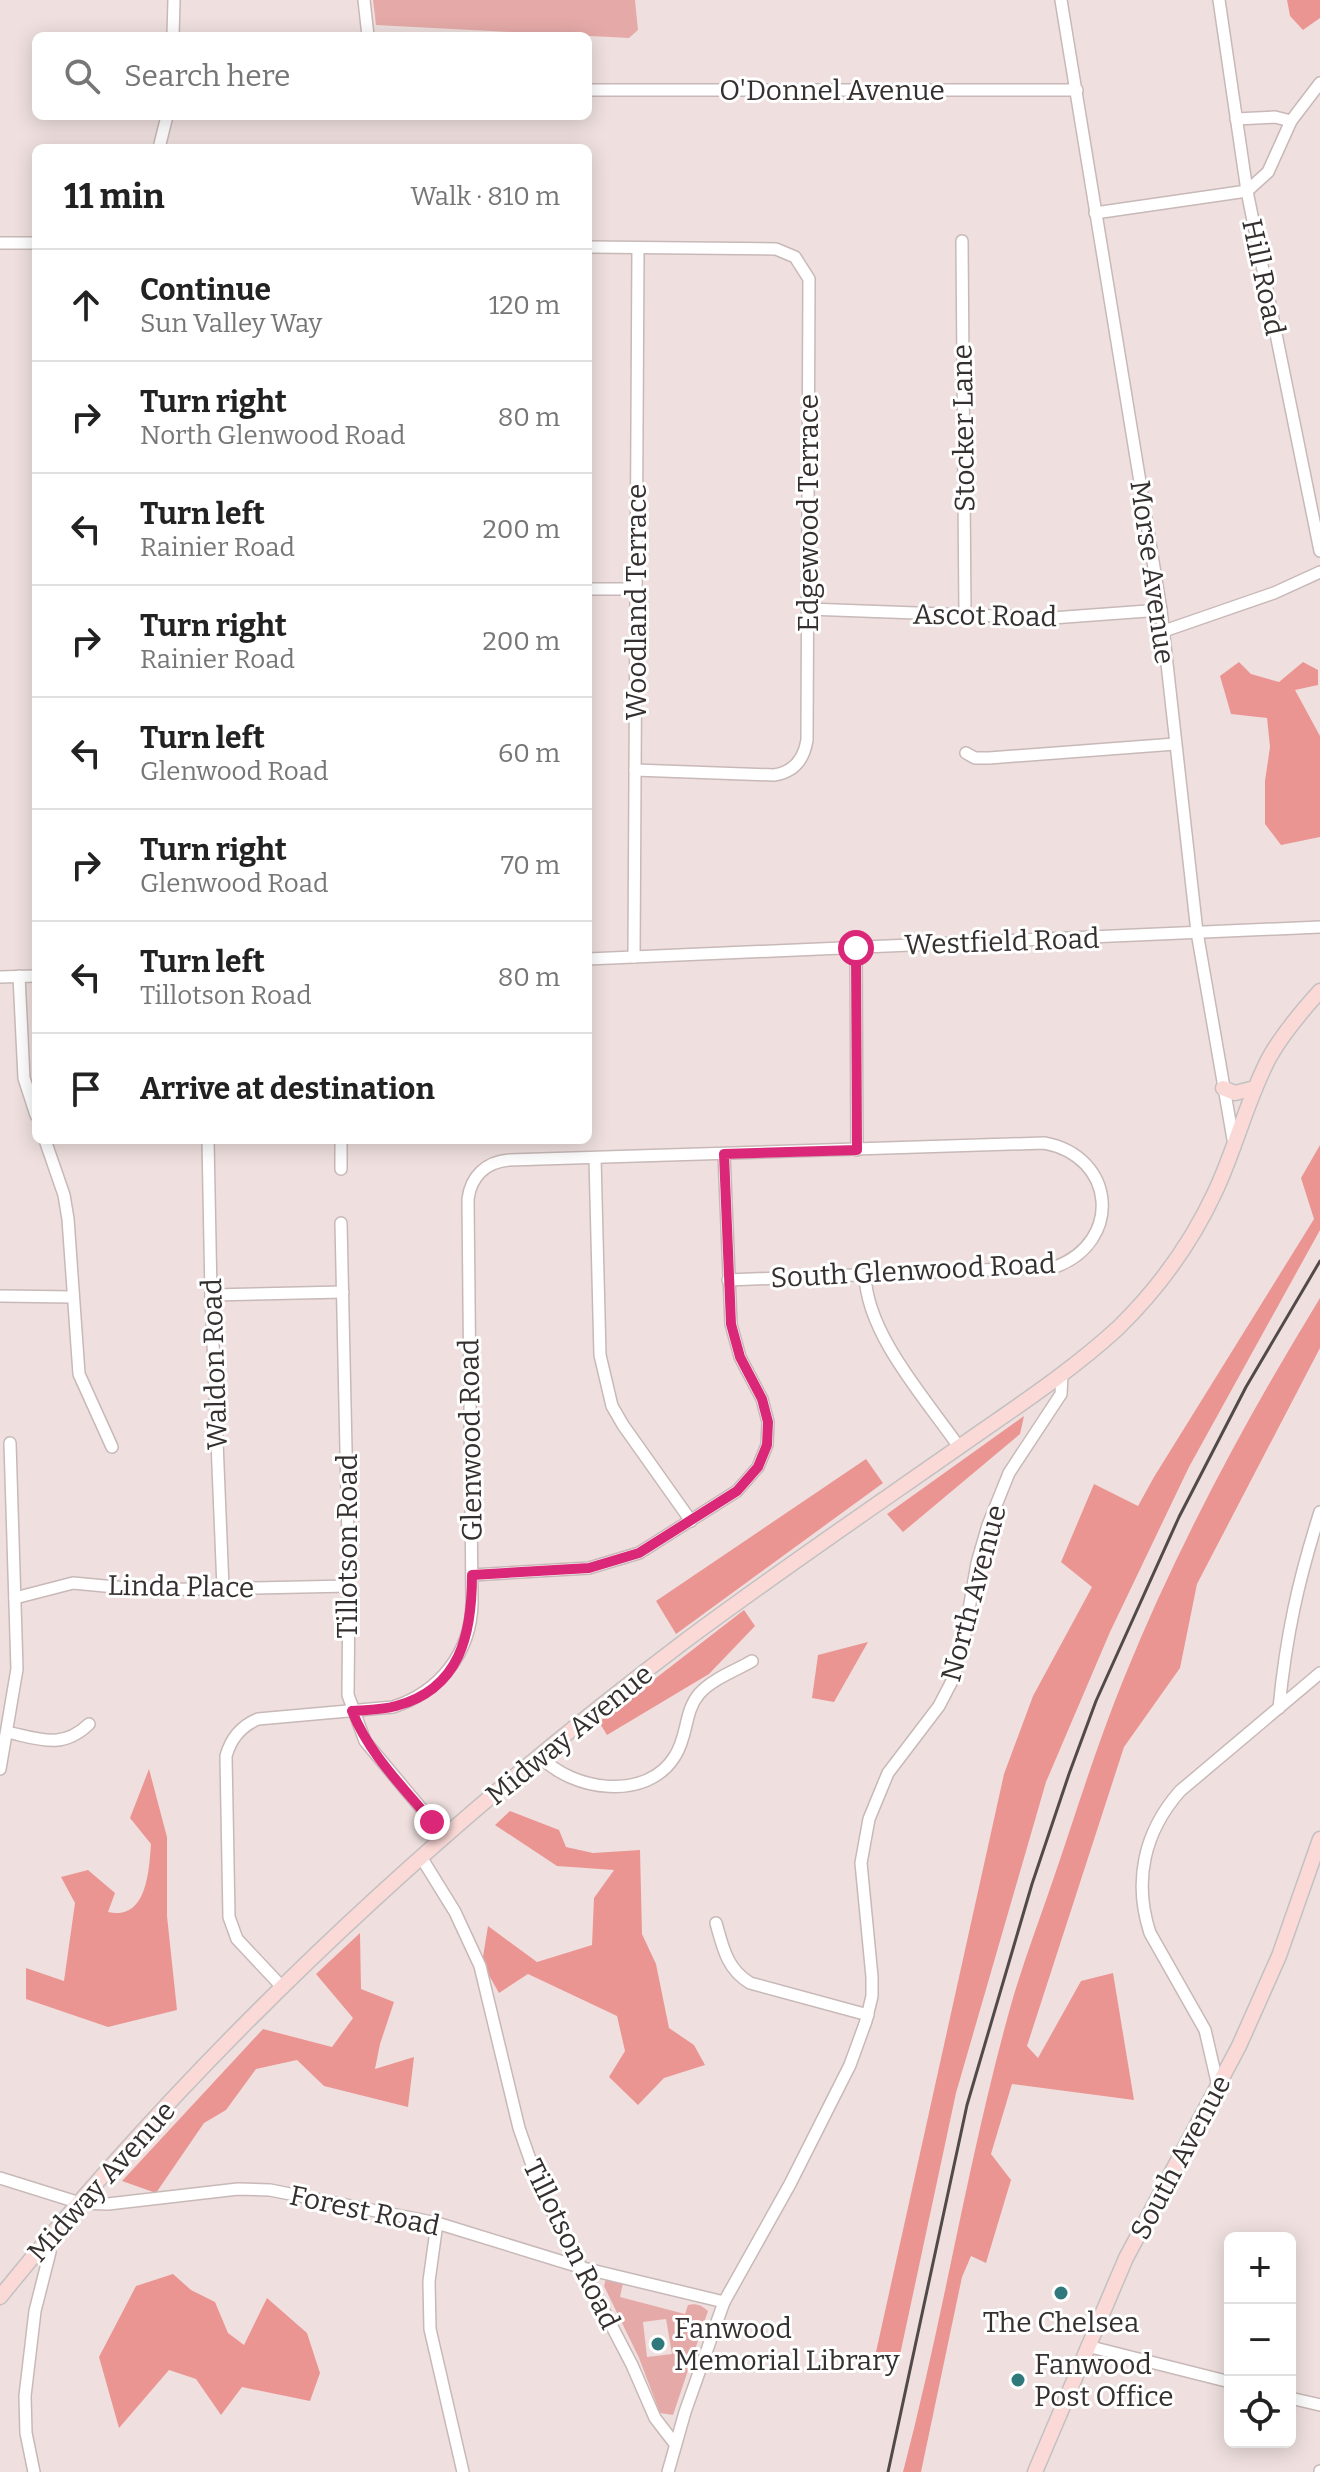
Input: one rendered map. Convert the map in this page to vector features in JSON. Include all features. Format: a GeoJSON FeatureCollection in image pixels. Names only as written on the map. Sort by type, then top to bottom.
{"type":"FeatureCollection","features":[{"type":"Feature","properties":{"kind":"main road"},"geometry":{"type":"LineString","coordinates":[[1062,1375],[1117,1328],[1163,1278],[1207,1208],[1255,1088],[1284,1032],[1320,991]]}},
{"type":"Feature","properties":{"kind":"main road"},"geometry":{"type":"LineString","coordinates":[[1223,1088],[1235,1093],[1255,1088]]}},
{"type":"Feature","properties":{"kind":"main road","name":"Midway Avenue"},"geometry":{"type":"LineString","coordinates":[[0,2297],[46,2240],[192,2079],[421,1857],[540,1756],[733,1606],[1062,1375]]}},
{"type":"Feature","properties":{"kind":"main road","name":"South Avenue"},"geometry":{"type":"LineString","coordinates":[[1035,2472],[1126,2258],[1218,2086],[1277,1962],[1320,1839]]}},
{"type":"Feature","properties":{"kind":"street"},"geometry":{"type":"LineString","coordinates":[[173,32],[174,0]]}},
{"type":"Feature","properties":{"kind":"street"},"geometry":{"type":"LineString","coordinates":[[364,0],[368,32]]}},
{"type":"Feature","properties":{"kind":"street","name":"Morse Avenue"},"geometry":{"type":"LineString","coordinates":[[1061,0],[1161,610],[1197,932],[1234,1145]]}},
{"type":"Feature","properties":{"kind":"street","name":"Hill Road"},"geometry":{"type":"LineString","coordinates":[[1219,0],[1247,191],[1320,551]]}},
{"type":"Feature","properties":{"kind":"street"},"geometry":{"type":"LineString","coordinates":[[1095,213],[1247,191],[1268,172],[1291,121],[1320,83]]}},
{"type":"Feature","properties":{"kind":"street","name":"O'Donnel Avenue"},"geometry":{"type":"LineString","coordinates":[[592,90],[1077,90]]}},
{"type":"Feature","properties":{"kind":"street"},"geometry":{"type":"LineString","coordinates":[[1236,119],[1275,117],[1291,121]]}},
{"type":"Feature","properties":{"kind":"street"},"geometry":{"type":"LineString","coordinates":[[160,144],[166,120]]}},
{"type":"Feature","properties":{"kind":"street","name":"Stocker Lane"},"geometry":{"type":"LineString","coordinates":[[962,241],[965,615]]}},
{"type":"Feature","properties":{"kind":"street"},"geometry":{"type":"LineString","coordinates":[[0,243],[32,243]]}},
{"type":"Feature","properties":{"kind":"street"},"geometry":{"type":"LineString","coordinates":[[592,247],[638,248]]}},
{"type":"Feature","properties":{"kind":"street","name":"Woodland Terrace"},"geometry":{"type":"LineString","coordinates":[[634,957],[638,248]]}},
{"type":"Feature","properties":{"kind":"street","name":"Edgewood Terrace"},"geometry":{"type":"LineString","coordinates":[[635,770],[774,775],[794,767],[801,759],[806,745],[810,291],[806,271],[795,257],[776,249],[638,248]]}},
{"type":"Feature","properties":{"kind":"street"},"geometry":{"type":"LineString","coordinates":[[1164,631],[1274,593],[1320,572]]}},
{"type":"Feature","properties":{"kind":"street"},"geometry":{"type":"LineString","coordinates":[[592,589],[636,589]]}},
{"type":"Feature","properties":{"kind":"street","name":"Ascot Road"},"geometry":{"type":"LineString","coordinates":[[808,609],[1052,618],[1161,610]]}},
{"type":"Feature","properties":{"kind":"street"},"geometry":{"type":"LineString","coordinates":[[966,753],[975,758],[989,758],[1175,744]]}},
{"type":"Feature","properties":{"kind":"street","name":"Westfield Road"},"geometry":{"type":"LineString","coordinates":[[592,959],[1320,927]]}},
{"type":"Feature","properties":{"kind":"street"},"geometry":{"type":"LineString","coordinates":[[691,1521],[623,1425],[612,1406],[606,1386],[600,1355],[595,1158],[857,1150],[856,948]]}},
{"type":"Feature","properties":{"kind":"street"},"geometry":{"type":"LineString","coordinates":[[19,976],[24,1078],[32,1103]]}},
{"type":"Feature","properties":{"kind":"street"},"geometry":{"type":"LineString","coordinates":[[0,977],[32,976]]}},
{"type":"Feature","properties":{"kind":"street","name":"South Glenwood Road"},"geometry":{"type":"LineString","coordinates":[[728,1280],[1055,1267],[1067,1263],[1088,1247],[1102,1217],[1099,1184],[1085,1162],[1057,1145],[1035,1143],[857,1150]]}},
{"type":"Feature","properties":{"kind":"street"},"geometry":{"type":"LineString","coordinates":[[46,1144],[64,1195],[79,1374],[112,1447]]}},
{"type":"Feature","properties":{"kind":"street","name":"Waldon Road"},"geometry":{"type":"LineString","coordinates":[[208,1144],[223,1588]]}},
{"type":"Feature","properties":{"kind":"street"},"geometry":{"type":"LineString","coordinates":[[341,1144],[341,1169]]}},
{"type":"Feature","properties":{"kind":"street"},"geometry":{"type":"LineString","coordinates":[[472,1575],[589,1568],[639,1553],[749,1480],[758,1467],[767,1445],[767,1414],[735,1341],[729,1307],[724,1154]]}},
{"type":"Feature","properties":{"kind":"street","name":"Glenwood Road"},"geometry":{"type":"LineString","coordinates":[[283,1988],[237,1939],[229,1917],[226,1756],[234,1737],[258,1719],[404,1703],[423,1694],[448,1672],[460,1653],[472,1611],[468,1199],[475,1178],[483,1169],[502,1161],[595,1158]]}},
{"type":"Feature","properties":{"kind":"street","name":"Tillotson Road"},"geometry":{"type":"LineString","coordinates":[[341,1223],[349,1586],[346,1683],[359,1729],[374,1753],[445,1837]]}},
{"type":"Feature","properties":{"kind":"street"},"geometry":{"type":"LineString","coordinates":[[865,1275],[872,1309],[892,1352],[959,1447]]}},
{"type":"Feature","properties":{"kind":"street"},"geometry":{"type":"LineString","coordinates":[[211,1295],[343,1292]]}},
{"type":"Feature","properties":{"kind":"street"},"geometry":{"type":"LineString","coordinates":[[0,1296],[73,1297]]}},
{"type":"Feature","properties":{"kind":"street","name":"North Avenue"},"geometry":{"type":"LineString","coordinates":[[668,2472],[724,2302],[850,2065],[868,2015],[872,1977],[861,1863],[869,1819],[888,1773],[939,1706],[953,1679],[988,1525],[1009,1473],[1061,1394],[1062,1375]]}},
{"type":"Feature","properties":{"kind":"street"},"geometry":{"type":"LineString","coordinates":[[0,1769],[17,1669],[10,1443]]}},
{"type":"Feature","properties":{"kind":"street"},"geometry":{"type":"LineString","coordinates":[[1279,1708],[1286,1640],[1300,1574],[1320,1512]]}},
{"type":"Feature","properties":{"kind":"street","name":"Linda Place"},"geometry":{"type":"LineString","coordinates":[[15,1598],[73,1583],[147,1590],[349,1586]]}},
{"type":"Feature","properties":{"kind":"street"},"geometry":{"type":"LineString","coordinates":[[540,1756],[563,1775],[602,1785],[631,1786],[646,1781],[667,1767],[675,1757],[682,1743],[688,1714],[701,1692],[752,1661]]}},
{"type":"Feature","properties":{"kind":"street"},"geometry":{"type":"LineString","coordinates":[[1218,2086],[1212,2049],[1205,2030],[1150,1933],[1142,1893],[1143,1865],[1150,1838],[1171,1802],[1320,1673]]}},
{"type":"Feature","properties":{"kind":"street"},"geometry":{"type":"LineString","coordinates":[[7,1732],[49,1741],[63,1740],[77,1736],[89,1724]]}},
{"type":"Feature","properties":{"kind":"street","name":"Tillotson Road"},"geometry":{"type":"LineString","coordinates":[[421,1857],[455,1912],[480,1966],[509,2090],[540,2188],[632,2365],[655,2418],[675,2444]]}},
{"type":"Feature","properties":{"kind":"street"},"geometry":{"type":"LineString","coordinates":[[716,1923],[727,1961],[750,1983],[868,2015]]}},
{"type":"Feature","properties":{"kind":"street","name":"Forest Road"},"geometry":{"type":"LineString","coordinates":[[0,2178],[80,2203],[108,2204],[238,2189],[270,2190],[437,2223],[583,2268],[724,2302]]}},
{"type":"Feature","properties":{"kind":"street"},"geometry":{"type":"LineString","coordinates":[[437,2223],[429,2281],[430,2329],[463,2472]]}},
{"type":"Feature","properties":{"kind":"street"},"geometry":{"type":"LineString","coordinates":[[34,2472],[26,2433],[25,2396],[35,2311],[50,2252],[46,2240]]}},
{"type":"Feature","properties":{"kind":"street"},"geometry":{"type":"LineString","coordinates":[[1087,2346],[1224,2380]]}},
{"type":"Feature","properties":{"kind":"street"},"geometry":{"type":"LineString","coordinates":[[1296,2399],[1320,2405]]}},
{"type":"Feature","properties":{"kind":"shaded area"},"geometry":{"type":"Polygon","coordinates":[[[373,0],[635,0],[638,30],[629,38],[592,36],[592,32],[512,32],[376,25],[373,0]]]}},
{"type":"Feature","properties":{"kind":"shaded area"},"geometry":{"type":"Polygon","coordinates":[[[1287,0],[1320,0],[1320,18],[1303,30],[1290,16],[1287,0]]]}},
{"type":"Feature","properties":{"kind":"shaded area"},"geometry":{"type":"Polygon","coordinates":[[[1239,662],[1251,674],[1279,682],[1303,662],[1318,670],[1318,685],[1295,690],[1320,736],[1320,837],[1281,845],[1265,824],[1265,781],[1270,747],[1267,718],[1231,714],[1220,676],[1239,662]]]}},
{"type":"Feature","properties":{"kind":"shaded area"},"geometry":{"type":"Polygon","coordinates":[[[1320,1145],[1320,1230],[1189,1467],[1110,1632],[1046,1782],[956,2093],[897,2369],[876,2352],[1004,1774],[1033,1696],[1092,1587],[1061,1562],[1094,1484],[1138,1506],[1314,1219],[1301,1178],[1320,1145]]]}},
{"type":"Feature","properties":{"kind":"shaded area"},"geometry":{"type":"Polygon","coordinates":[[[1320,1298],[1320,1348],[1197,1584],[1180,1668],[1124,1747],[1027,2046],[1038,2058],[1081,1981],[1113,1973],[1134,2100],[1012,2084],[991,2154],[1011,2180],[986,2263],[971,2256],[962,2277],[921,2472],[903,2472],[980,2127],[1009,2012],[1096,1753],[1145,1629],[1190,1532],[1239,1437],[1320,1298]]]}},
{"type":"Feature","properties":{"kind":"shaded area"},"geometry":{"type":"Polygon","coordinates":[[[1024,1416],[1020,1434],[903,1532],[887,1514],[1024,1416]]]}},
{"type":"Feature","properties":{"kind":"shaded area"},"geometry":{"type":"Polygon","coordinates":[[[866,1459],[883,1483],[676,1634],[656,1601],[866,1459]]]}},
{"type":"Feature","properties":{"kind":"shaded area"},"geometry":{"type":"Polygon","coordinates":[[[744,1610],[755,1626],[709,1674],[607,1735],[599,1722],[744,1610]]]}},
{"type":"Feature","properties":{"kind":"shaded area"},"geometry":{"type":"Polygon","coordinates":[[[868,1642],[834,1702],[812,1698],[818,1655],[868,1642]]]}},
{"type":"Feature","properties":{"kind":"shaded area"},"geometry":{"type":"Polygon","coordinates":[[[149,1769],[167,1837],[167,1916],[177,2010],[108,2027],[26,1999],[26,1968],[64,1981],[75,1903],[61,1877],[88,1870],[115,1893],[108,1912],[121,1913],[138,1902],[147,1880],[151,1844],[130,1818],[149,1769]]]}},
{"type":"Feature","properties":{"kind":"shaded area"},"geometry":{"type":"Polygon","coordinates":[[[510,1811],[559,1830],[566,1847],[593,1853],[640,1850],[642,1934],[656,1964],[669,2028],[694,2045],[705,2065],[664,2078],[638,2105],[609,2077],[625,2051],[617,2016],[528,1974],[499,1993],[482,1963],[488,1926],[537,1962],[592,1945],[594,1898],[614,1870],[557,1866],[495,1825],[510,1811]]]}},
{"type":"Feature","properties":{"kind":"shaded area"},"geometry":{"type":"Polygon","coordinates":[[[360,1933],[361,1989],[394,2002],[375,2069],[414,2057],[408,2107],[324,2086],[297,2060],[256,2069],[226,2110],[204,2123],[156,2193],[122,2181],[263,2029],[332,2047],[353,2018],[316,1974],[360,1933]]]}},
{"type":"Feature","properties":{"kind":"shaded area"},"geometry":{"type":"Polygon","coordinates":[[[173,2274],[191,2290],[215,2302],[228,2333],[244,2345],[267,2298],[307,2333],[320,2373],[310,2401],[242,2387],[221,2415],[196,2379],[169,2370],[119,2428],[99,2357],[136,2286],[173,2274]]]}},
{"type":"Feature","properties":{"kind":"shaded area"},"geometry":{"type":"Polygon","coordinates":[[[606,2278],[623,2283],[620,2297],[685,2314],[691,2304],[708,2311],[673,2415],[660,2413],[639,2358],[604,2286],[606,2278]],[[666,2319],[643,2322],[647,2357],[672,2354],[666,2319]]]}},
{"type":"Feature","properties":{"kind":"railway"},"geometry":{"type":"LineString","coordinates":[[888,2472],[967,2105],[1032,1884],[1069,1774],[1096,1701],[1179,1517],[1246,1387],[1320,1261]]}},
{"type":"Feature","properties":{"kind":"place","name":"The Chelsea"},"geometry":{"type":"Point","coordinates":[1061,2293]}},
{"type":"Feature","properties":{"kind":"place","name":"Fanwood Memorial Library"},"geometry":{"type":"Point","coordinates":[658,2344]}},
{"type":"Feature","properties":{"kind":"place","name":"Fanwood Post Office"},"geometry":{"type":"Point","coordinates":[1018,2380]}},
{"type":"Feature","properties":{"kind":"route"},"geometry":{"type":"LineString","coordinates":[[432,1822],[365,1741],[352,1711],[404,1703],[423,1694],[448,1672],[460,1653],[471,1622],[472,1575],[589,1568],[639,1553],[737,1491],[749,1480],[765,1453],[769,1430],[767,1414],[740,1357],[731,1324],[724,1154],[857,1150],[856,948]]}}]}
